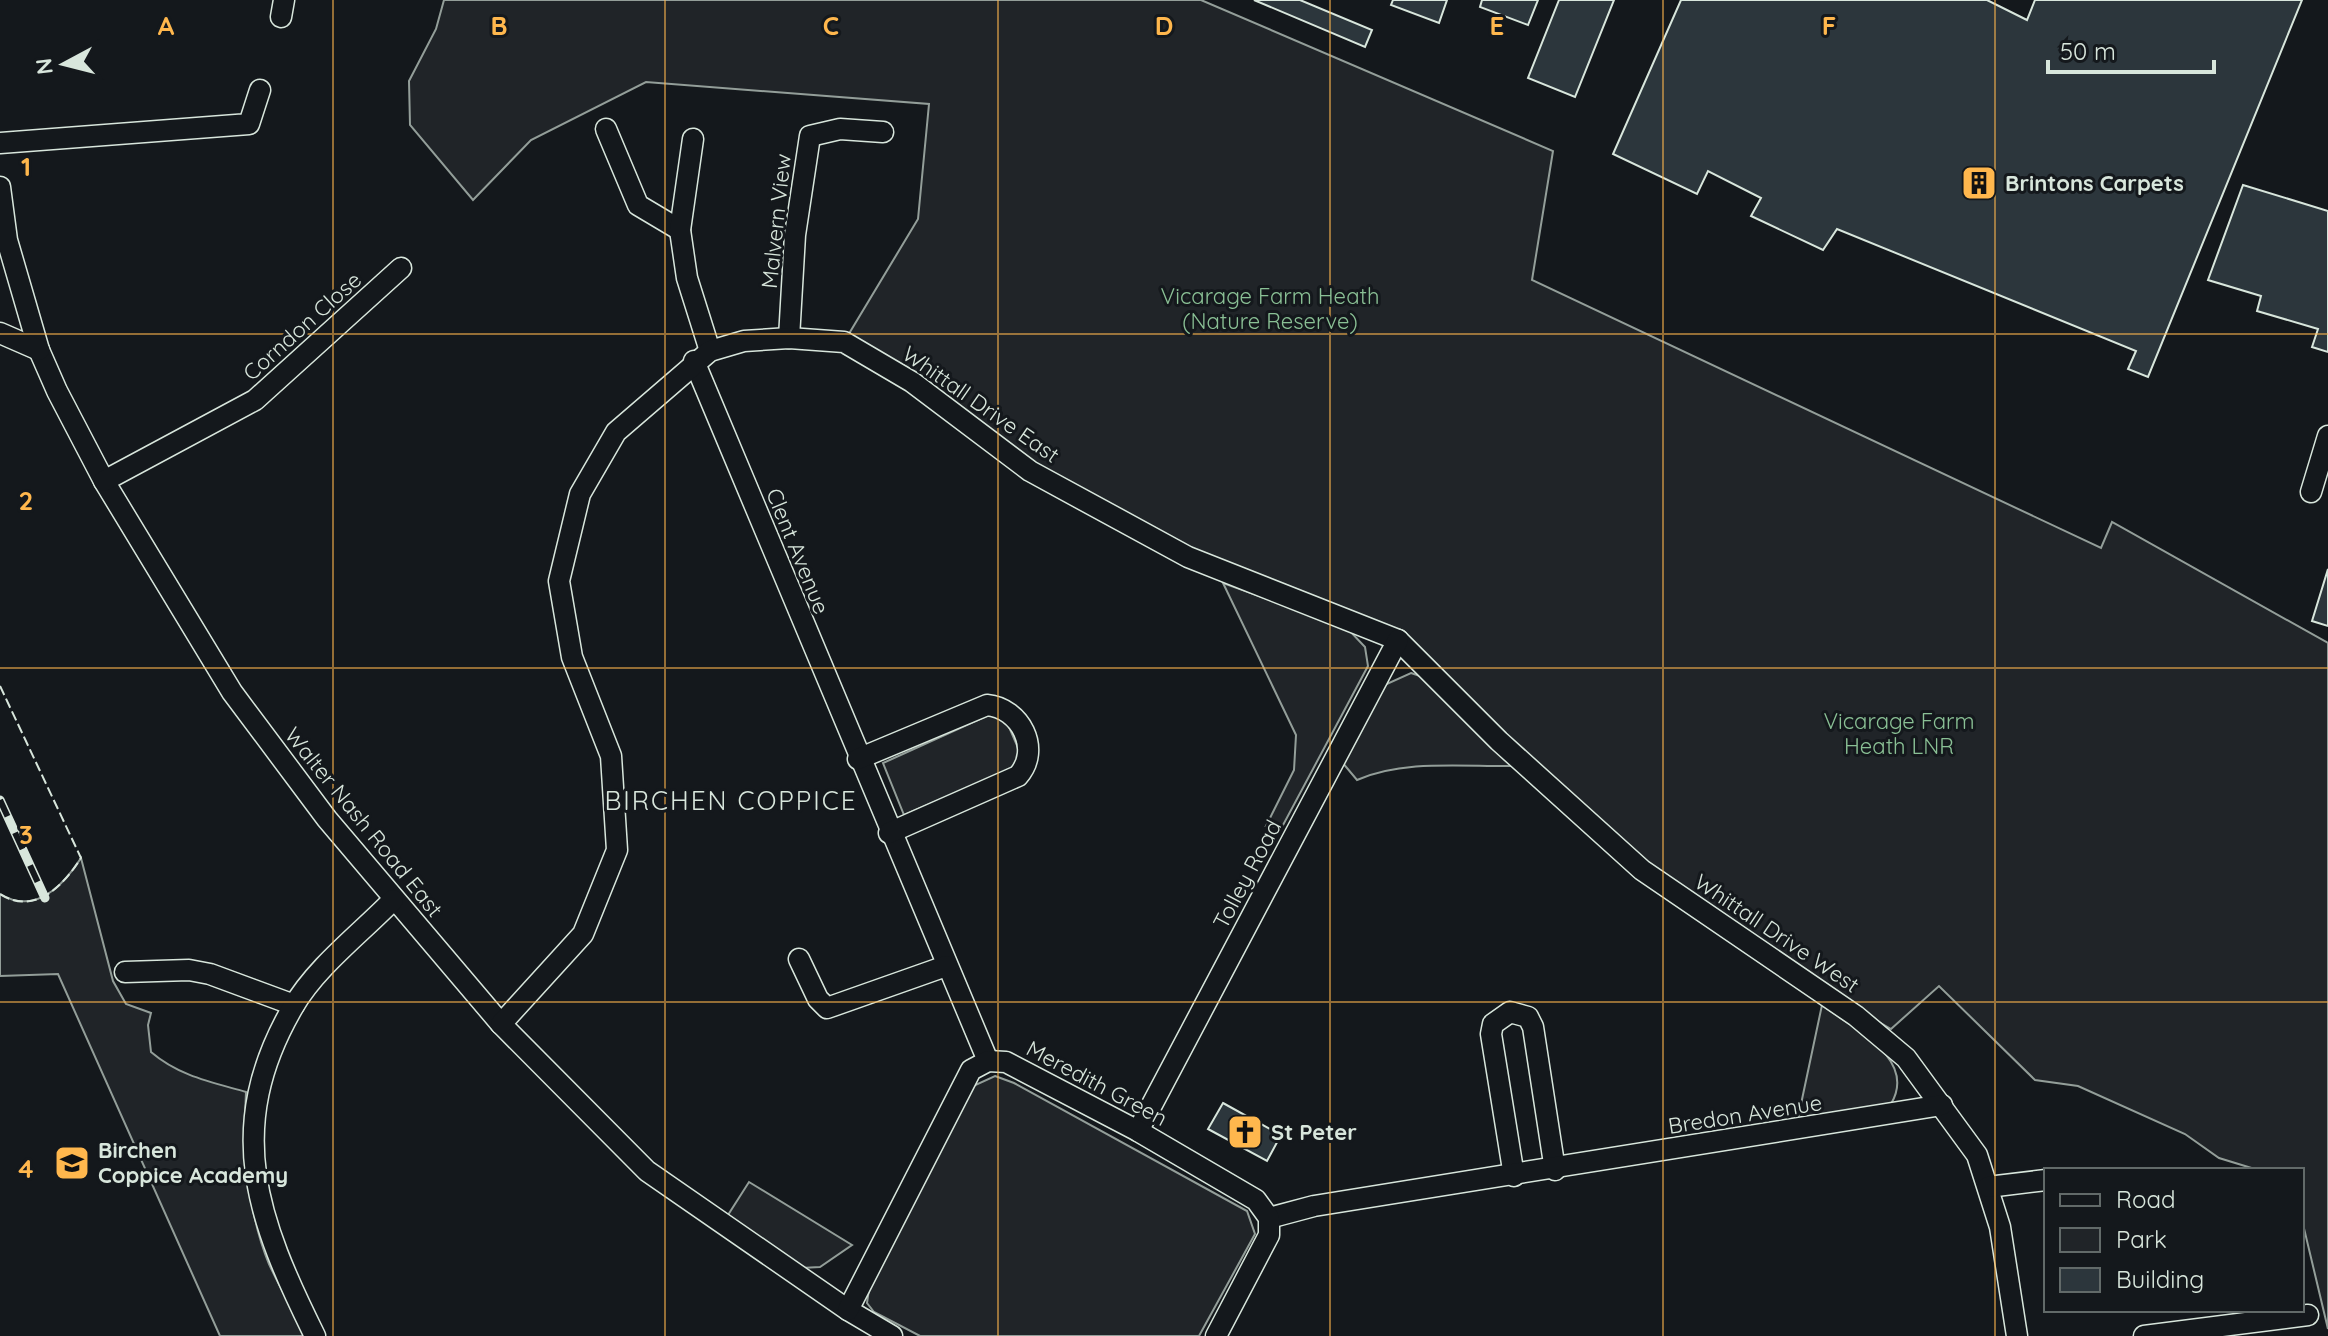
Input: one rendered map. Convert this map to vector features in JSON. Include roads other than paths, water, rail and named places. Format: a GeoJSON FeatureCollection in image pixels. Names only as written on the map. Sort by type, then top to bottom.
{"type":"FeatureCollection","features":[{"type":"Feature","properties":{"kind":"street"},"geometry":{"type":"LineString","coordinates":[[0,143],[249,124],[260,90]]}},
{"type":"Feature","properties":{"kind":"street"},"geometry":{"type":"LineString","coordinates":[[606,129],[638,205],[680,230]]}},
{"type":"Feature","properties":{"kind":"street","name":"Malvern View"},"geometry":{"type":"LineString","coordinates":[[789,338],[795,235],[810,136],[840,129],[883,132]]}},
{"type":"Feature","properties":{"kind":"street","name":"Clent Avenue"},"geometry":{"type":"LineString","coordinates":[[693,139],[680,230],[702,356],[858,759],[988,1061]]}},
{"type":"Feature","properties":{"kind":"street","name":"Walter Nash Road East"},"geometry":{"type":"LineString","coordinates":[[0,187],[7,240],[39,350],[104,481],[232,692],[393,900],[501,1024],[647,1171],[848,1310],[892,1336]]}},
{"type":"Feature","properties":{"kind":"street","name":"Corndon Close"},"geometry":{"type":"LineString","coordinates":[[104,481],[255,400],[401,268]]}},
{"type":"Feature","properties":{"kind":"street"},"geometry":{"type":"LineString","coordinates":[[0,333],[39,350]]}},
{"type":"Feature","properties":{"kind":"street","name":"Whittall Drive East"},"geometry":{"type":"LineString","coordinates":[[501,1024],[583,934],[617,850],[611,756],[572,657],[559,581],[580,494],[616,432],[702,356],[744,341],[789,338],[844,342],[912,382],[1030,471],[1188,557],[1398,640]]}},
{"type":"Feature","properties":{"kind":"street"},"geometry":{"type":"LineString","coordinates":[[2311,492],[2327,445]]}},
{"type":"Feature","properties":{"kind":"street","name":"Whittall Drive West"},"geometry":{"type":"LineString","coordinates":[[1398,640],[1499,741],[1642,870],[1856,1016],[1906,1058],[1977,1155],[2000,1227],[2017,1336]]}},
{"type":"Feature","properties":{"kind":"street","name":"Tolley Road"},"geometry":{"type":"LineString","coordinates":[[1138,1131],[1398,640]]}},
{"type":"Feature","properties":{"kind":"street"},"geometry":{"type":"LineString","coordinates":[[858,759],[987,705],[1001,706],[1013,713],[1022,729],[1028,757],[1027,766],[1018,776],[889,833]]}},
{"type":"Feature","properties":{"kind":"street"},"geometry":{"type":"LineString","coordinates":[[315,1336],[271,1244],[259,1201],[252,1151],[260,1087],[294,1005],[393,900]]}},
{"type":"Feature","properties":{"kind":"street"},"geometry":{"type":"LineString","coordinates":[[799,959],[818,999],[827,1008],[946,966]]}},
{"type":"Feature","properties":{"kind":"street"},"geometry":{"type":"LineString","coordinates":[[125,972],[189,970],[210,974],[294,1005]]}},
{"type":"Feature","properties":{"kind":"street"},"geometry":{"type":"LineString","coordinates":[[1514,1176],[1491,1034],[1493,1024],[1510,1012],[1528,1017],[1533,1027],[1555,1170]]}},
{"type":"Feature","properties":{"kind":"street"},"geometry":{"type":"LineString","coordinates":[[848,1310],[971,1070],[988,1061]]}},
{"type":"Feature","properties":{"kind":"street","name":"Meredith Green"},"geometry":{"type":"LineString","coordinates":[[988,1061],[1006,1062],[1138,1131],[1256,1200],[1269,1218]]}},
{"type":"Feature","properties":{"kind":"street","name":"Bredon Avenue"},"geometry":{"type":"LineString","coordinates":[[1269,1218],[1314,1206],[1555,1170],[1942,1105]]}},
{"type":"Feature","properties":{"kind":"street"},"geometry":{"type":"LineString","coordinates":[[1988,1187],[2044,1180]]}},
{"type":"Feature","properties":{"kind":"street"},"geometry":{"type":"LineString","coordinates":[[1216,1336],[1269,1235],[1269,1218]]}},
{"type":"Feature","properties":{"kind":"street"},"geometry":{"type":"LineString","coordinates":[[2144,1336],[2308,1315]]}},
{"type":"Feature","properties":{"kind":"railway"},"geometry":{"type":"LineString","coordinates":[[0,800],[45,898]]}},
{"type":"Feature","properties":{"kind":"place","name":"Brintons Carpets"},"geometry":{"type":"Point","coordinates":[1979,183]}},
{"type":"Feature","properties":{"kind":"place","name":"St Peter"},"geometry":{"type":"Point","coordinates":[1245,1132]}},
{"type":"Feature","properties":{"kind":"place","name":"Birchen Coppice Academy"},"geometry":{"type":"Point","coordinates":[72,1163]}},
{"type":"Feature","properties":{"kind":"district","name":"BIRCHEN COPPICE"},"geometry":{"type":"Point","coordinates":[731,801]}},
{"type":"Feature","properties":{"kind":"park label","name":"Vicarage Farm Heath (Nature Reserve)"},"geometry":{"type":"Point","coordinates":[1270,308]}},
{"type":"Feature","properties":{"kind":"park label","name":"Vicarage Farm Heath LNR"},"geometry":{"type":"Point","coordinates":[1899,734]}}]}
